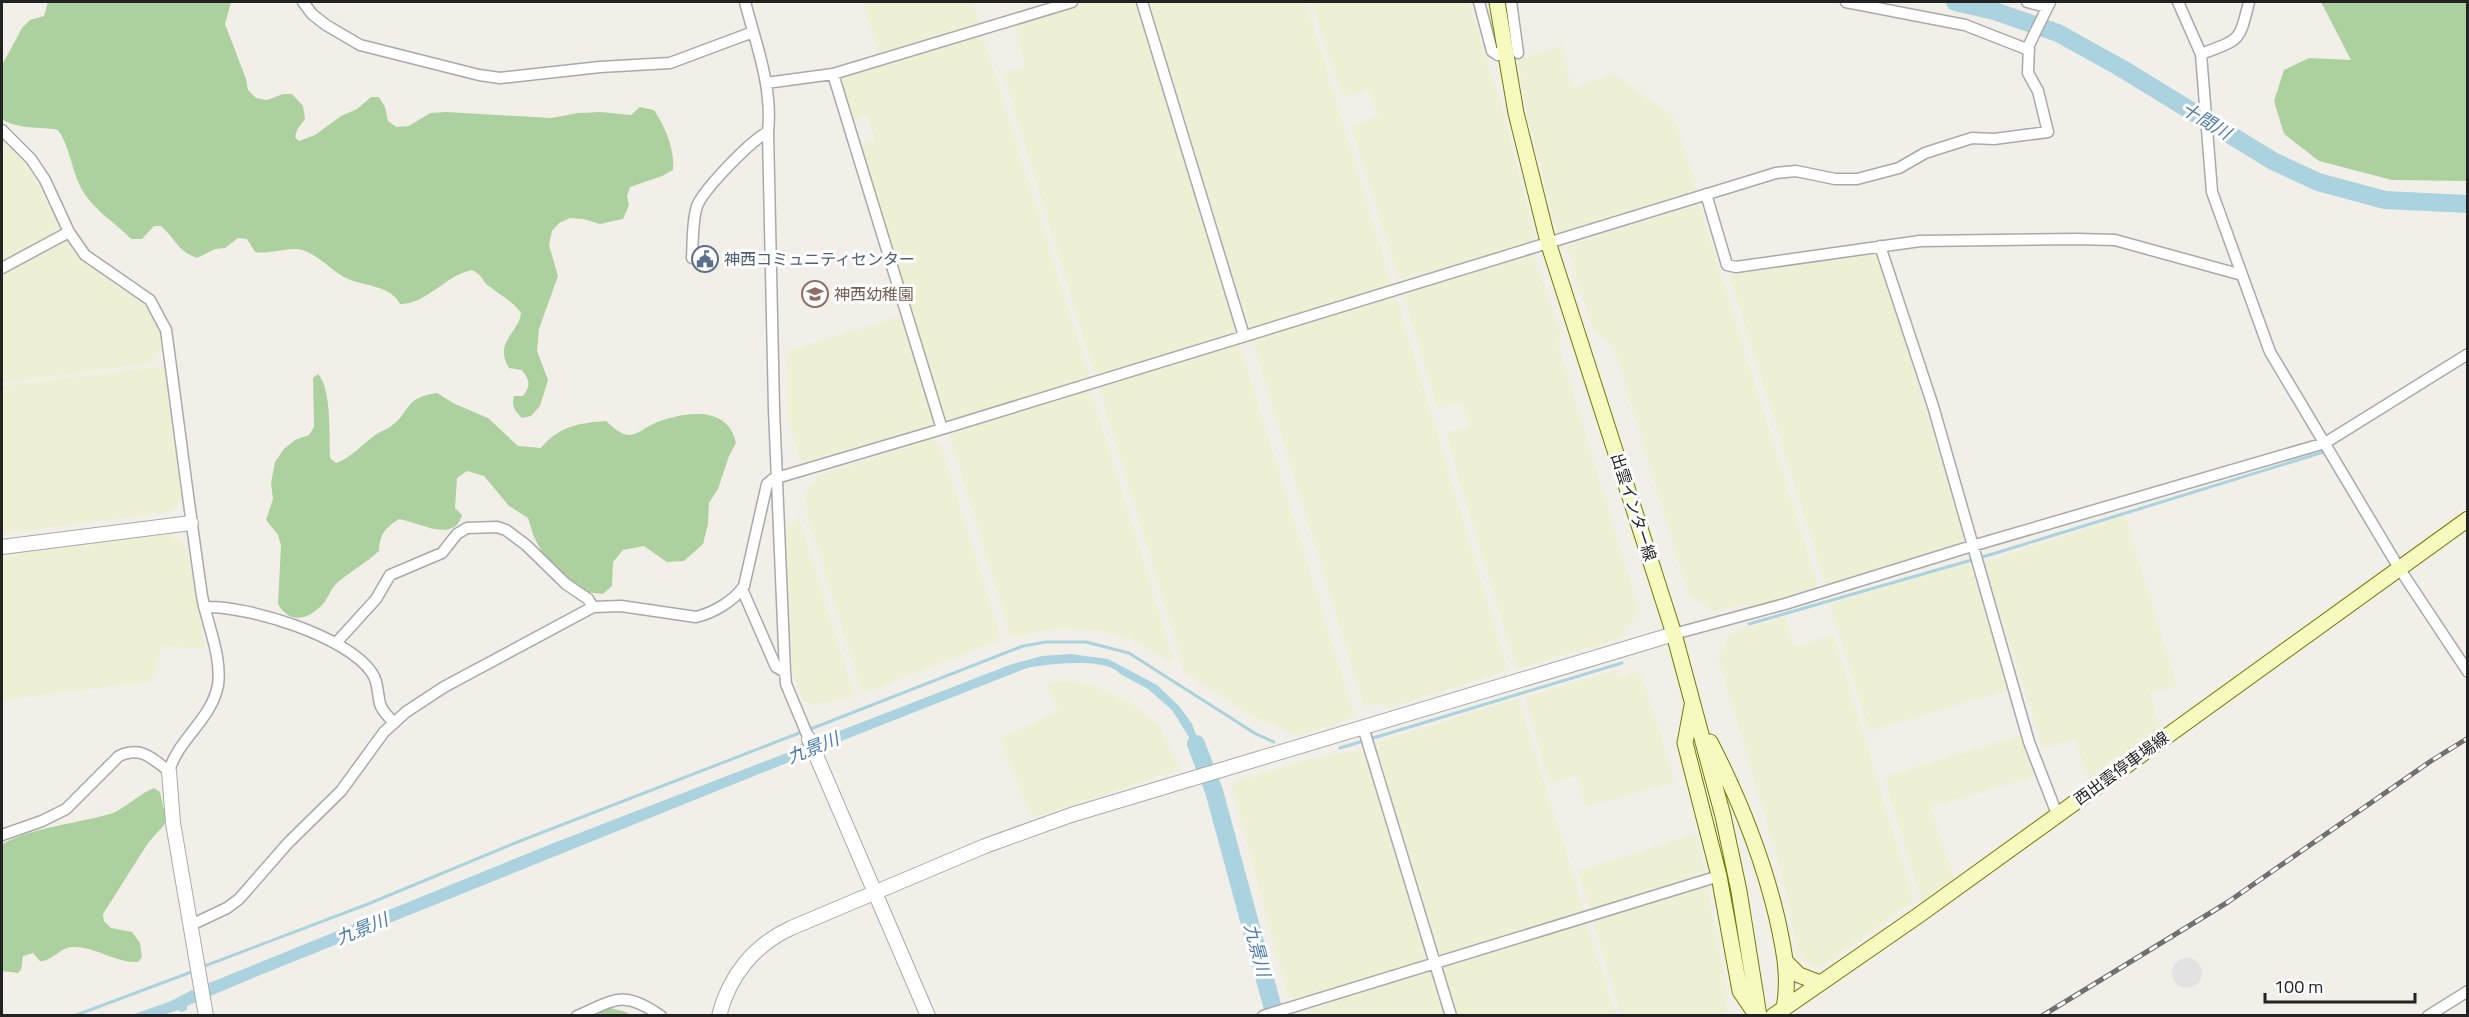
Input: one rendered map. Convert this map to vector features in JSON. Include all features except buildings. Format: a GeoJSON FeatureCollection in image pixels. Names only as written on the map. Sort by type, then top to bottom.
{"type":"FeatureCollection","features":[{"type":"Feature","properties":{"kind":"main road","name":"出雲インター線"},"geometry":{"type":"LineString","coordinates":[[1497,2],[1516,113],[1548,242],[1674,634],[1723,816],[1739,891],[1758,1016]]}},
{"type":"Feature","properties":{"kind":"main road","name":"西出雲停車場線"},"geometry":{"type":"LineString","coordinates":[[1781,1013],[2468,519]]}},
{"type":"Feature","properties":{"kind":"main road"},"geometry":{"type":"LineString","coordinates":[[1695,708],[1685,743],[1719,876],[1740,991],[1758,1016]]}},
{"type":"Feature","properties":{"kind":"main road"},"geometry":{"type":"LineString","coordinates":[[1695,708],[1748,819],[1772,896],[1787,963],[1787,994],[1781,1013]]}},
{"type":"Feature","properties":{"kind":"main road"},"geometry":{"type":"LineString","coordinates":[[1787,963],[1799,975],[1820,983]]}},
{"type":"Feature","properties":{"kind":"street"},"geometry":{"type":"LineString","coordinates":[[303,2],[312,14],[326,25],[360,45],[479,75],[501,78],[600,67],[670,63],[753,32]]}},
{"type":"Feature","properties":{"kind":"street"},"geometry":{"type":"LineString","coordinates":[[745,2],[766,83],[770,116],[768,132],[777,477],[786,684],[928,1016]]}},
{"type":"Feature","properties":{"kind":"street"},"geometry":{"type":"LineString","coordinates":[[766,83],[833,74],[1072,2]]}},
{"type":"Feature","properties":{"kind":"street"},"geometry":{"type":"LineString","coordinates":[[1142,2],[1244,336]]}},
{"type":"Feature","properties":{"kind":"street"},"geometry":{"type":"LineString","coordinates":[[1479,2],[1492,51],[1498,55]]}},
{"type":"Feature","properties":{"kind":"street"},"geometry":{"type":"LineString","coordinates":[[1511,2],[1518,53]]}},
{"type":"Feature","properties":{"kind":"street"},"geometry":{"type":"LineString","coordinates":[[1846,2],[1965,25],[2029,48]]}},
{"type":"Feature","properties":{"kind":"street"},"geometry":{"type":"LineString","coordinates":[[191,925],[219,912],[239,899],[288,843],[341,791],[393,722],[435,692],[593,607],[621,606],[696,617],[733,599],[742,589],[767,484],[777,477],[942,429],[1776,173],[1796,171],[1835,179],[1857,179],[1899,168],[1925,153],[1972,138],[1994,139],[2048,132],[2038,91],[2028,73],[2029,48],[2047,6],[2027,2]]}},
{"type":"Feature","properties":{"kind":"street"},"geometry":{"type":"LineString","coordinates":[[2178,2],[2201,54],[2212,192],[2270,352],[2399,568],[2468,672]]}},
{"type":"Feature","properties":{"kind":"street"},"geometry":{"type":"LineString","coordinates":[[2201,54],[2230,43],[2241,34],[2249,2]]}},
{"type":"Feature","properties":{"kind":"street"},"geometry":{"type":"LineString","coordinates":[[833,74],[942,429]]}},
{"type":"Feature","properties":{"kind":"street"},"geometry":{"type":"LineString","coordinates":[[2,130],[21,147],[45,180],[69,232],[85,255],[150,300],[166,330],[204,607],[219,672],[213,703],[172,760],[169,771],[173,823],[205,1010]]}},
{"type":"Feature","properties":{"kind":"street"},"geometry":{"type":"LineString","coordinates":[[692,258],[698,204],[729,166],[761,135],[768,132]]}},
{"type":"Feature","properties":{"kind":"street"},"geometry":{"type":"LineString","coordinates":[[1706,194],[1727,265],[1736,267],[1920,241],[2115,240],[2242,275]]}},
{"type":"Feature","properties":{"kind":"street"},"geometry":{"type":"LineString","coordinates":[[2,268],[69,232]]}},
{"type":"Feature","properties":{"kind":"street"},"geometry":{"type":"LineString","coordinates":[[1880,246],[1933,406],[2029,742],[2057,814]]}},
{"type":"Feature","properties":{"kind":"street"},"geometry":{"type":"LineString","coordinates":[[719,1016],[734,977],[750,956],[769,939],[874,893],[1029,830],[1674,634],[1785,604],[1972,546],[2325,443],[2468,354]]}},
{"type":"Feature","properties":{"kind":"street"},"geometry":{"type":"LineString","coordinates":[[2,547],[191,523]]}},
{"type":"Feature","properties":{"kind":"street"},"geometry":{"type":"LineString","coordinates":[[336,643],[376,600],[390,575],[442,553],[457,534],[466,528],[497,526],[506,530],[526,545],[566,584],[588,599],[593,607]]}},
{"type":"Feature","properties":{"kind":"street"},"geometry":{"type":"LineString","coordinates":[[742,589],[776,667],[785,672]]}},
{"type":"Feature","properties":{"kind":"street"},"geometry":{"type":"LineString","coordinates":[[204,607],[240,609],[267,616],[336,643],[360,660],[372,673],[378,688],[381,706],[393,722]]}},
{"type":"Feature","properties":{"kind":"street"},"geometry":{"type":"LineString","coordinates":[[1364,727],[1451,1016]]}},
{"type":"Feature","properties":{"kind":"street"},"geometry":{"type":"LineString","coordinates":[[2,835],[42,821],[66,809],[119,756],[138,751],[169,771]]}},
{"type":"Feature","properties":{"kind":"street"},"geometry":{"type":"LineString","coordinates":[[1263,1015],[1719,876]]}},
{"type":"Feature","properties":{"kind":"street"},"geometry":{"type":"LineString","coordinates":[[2428,1016],[2468,991]]}},
{"type":"Feature","properties":{"kind":"street"},"geometry":{"type":"LineString","coordinates":[[577,1016],[590,1013],[621,998],[636,1001],[661,1016]]}},
{"type":"Feature","properties":{"kind":"green space"},"geometry":{"type":"Polygon","coordinates":[[[48,2],[231,2],[225,24],[248,90],[256,98],[267,100],[283,94],[292,94],[303,106],[305,119],[295,137],[299,141],[315,135],[341,116],[357,109],[371,97],[379,97],[385,107],[388,121],[396,127],[409,126],[430,113],[551,118],[601,112],[631,115],[640,107],[654,110],[662,124],[671,146],[673,170],[630,187],[627,196],[629,205],[623,219],[600,224],[570,218],[559,223],[552,231],[549,245],[558,276],[539,329],[537,351],[548,380],[540,406],[531,416],[522,418],[514,408],[513,400],[514,396],[523,396],[528,380],[522,370],[509,368],[504,351],[505,344],[521,313],[472,270],[453,277],[428,295],[410,303],[400,304],[390,293],[346,278],[314,255],[302,250],[255,252],[247,239],[238,238],[225,248],[215,249],[197,258],[181,248],[161,226],[154,226],[142,239],[131,239],[86,196],[77,180],[63,138],[58,130],[15,125],[2,119],[2,65],[22,28],[30,20],[44,16],[48,2]]]}},
{"type":"Feature","properties":{"kind":"green space"},"geometry":{"type":"Polygon","coordinates":[[[862,2],[973,2],[979,27],[884,56],[879,54],[862,2]]]}},
{"type":"Feature","properties":{"kind":"green space"},"geometry":{"type":"Polygon","coordinates":[[[1087,2],[1137,2],[1238,329],[1237,333],[1095,375],[1003,73],[1026,66],[1013,24],[1087,2]]]}},
{"type":"Feature","properties":{"kind":"green space"},"geometry":{"type":"Polygon","coordinates":[[[1149,2],[1306,2],[1392,285],[1253,327],[1248,324],[1149,2]]]}},
{"type":"Feature","properties":{"kind":"green space"},"geometry":{"type":"Polygon","coordinates":[[[1311,2],[1469,2],[1502,107],[1536,242],[1401,280],[1398,277],[1351,126],[1378,116],[1368,89],[1343,97],[1311,2]]]}},
{"type":"Feature","properties":{"kind":"green space"},"geometry":{"type":"Polygon","coordinates":[[[2321,2],[2467,2],[2467,181],[2392,180],[2319,161],[2284,134],[2274,101],[2284,70],[2309,58],[2351,60],[2321,2]]]}},
{"type":"Feature","properties":{"kind":"green space"},"geometry":{"type":"Polygon","coordinates":[[[982,33],[1090,379],[945,424],[858,146],[875,140],[867,115],[852,120],[840,81],[841,77],[982,33]]]}},
{"type":"Feature","properties":{"kind":"green space"},"geometry":{"type":"Polygon","coordinates":[[[1562,46],[1572,88],[1614,74],[1674,117],[1698,191],[1557,234],[1525,103],[1518,59],[1562,46]]]}},
{"type":"Feature","properties":{"kind":"green space"},"geometry":{"type":"Polygon","coordinates":[[[2,140],[26,164],[60,224],[56,236],[2,266],[2,140]]]}},
{"type":"Feature","properties":{"kind":"green space"},"geometry":{"type":"Polygon","coordinates":[[[1699,204],[1819,589],[1775,602],[1743,607],[1740,604],[1716,613],[1689,597],[1614,347],[1593,330],[1567,246],[1699,204]]]}},
{"type":"Feature","properties":{"kind":"green space"},"geometry":{"type":"Polygon","coordinates":[[[63,240],[71,243],[86,264],[147,307],[156,322],[164,351],[155,353],[154,363],[2,383],[2,273],[63,240]]]}},
{"type":"Feature","properties":{"kind":"green space"},"geometry":{"type":"Polygon","coordinates":[[[1533,253],[1561,335],[1557,340],[1639,610],[1621,638],[1517,669],[1455,467],[1447,433],[1469,426],[1462,401],[1438,409],[1403,294],[1408,293],[1407,290],[1533,253]]]}},
{"type":"Feature","properties":{"kind":"green space"},"geometry":{"type":"Polygon","coordinates":[[[1878,254],[1967,544],[1826,586],[1729,275],[1878,254]]]}},
{"type":"Feature","properties":{"kind":"green space"},"geometry":{"type":"Polygon","coordinates":[[[1392,296],[1397,299],[1507,667],[1504,672],[1388,708],[1381,704],[1364,706],[1253,342],[1254,338],[1392,296]]]}},
{"type":"Feature","properties":{"kind":"green space"},"geometry":{"type":"Polygon","coordinates":[[[904,316],[934,425],[804,462],[800,460],[788,419],[787,351],[904,316]]]}},
{"type":"Feature","properties":{"kind":"green space"},"geometry":{"type":"Polygon","coordinates":[[[1239,343],[1355,717],[1299,736],[1253,717],[1183,671],[1184,668],[1099,389],[1100,386],[1239,343]]]}},
{"type":"Feature","properties":{"kind":"green space"},"geometry":{"type":"Polygon","coordinates":[[[165,366],[182,500],[170,512],[2,534],[2,386],[165,366]]]}},
{"type":"Feature","properties":{"kind":"green space"},"geometry":{"type":"Polygon","coordinates":[[[318,374],[326,391],[328,402],[330,458],[336,463],[353,454],[378,433],[397,422],[412,402],[426,395],[437,393],[455,404],[488,418],[518,446],[541,448],[562,430],[587,423],[606,421],[619,432],[629,435],[636,434],[666,419],[691,414],[703,414],[724,422],[731,430],[736,443],[718,489],[709,503],[708,524],[703,544],[684,561],[667,562],[644,546],[623,550],[613,562],[612,586],[603,594],[585,592],[574,586],[545,558],[534,537],[528,518],[509,506],[484,476],[467,471],[457,478],[455,508],[462,515],[458,524],[444,530],[399,519],[384,532],[379,551],[337,583],[315,611],[298,618],[287,614],[278,604],[281,545],[278,535],[266,520],[273,499],[271,483],[275,462],[284,449],[295,440],[309,435],[314,427],[313,378],[318,374]]]}},
{"type":"Feature","properties":{"kind":"green space"},"geometry":{"type":"Polygon","coordinates":[[[1088,389],[1091,391],[1174,660],[1172,662],[1130,639],[1102,631],[1058,628],[1013,636],[1010,633],[949,434],[1088,389]]]}},
{"type":"Feature","properties":{"kind":"green space"},"geometry":{"type":"Polygon","coordinates":[[[932,439],[940,443],[1000,635],[997,641],[868,692],[861,690],[809,522],[805,494],[817,476],[932,439]]]}},
{"type":"Feature","properties":{"kind":"green space"},"geometry":{"type":"Polygon","coordinates":[[[2125,515],[2177,686],[2150,694],[2161,731],[2089,783],[2075,739],[2043,749],[1984,562],[2125,515]]]}},
{"type":"Feature","properties":{"kind":"green space"},"geometry":{"type":"Polygon","coordinates":[[[799,518],[854,694],[851,698],[811,705],[803,700],[793,673],[785,530],[788,524],[799,518]]]}},
{"type":"Feature","properties":{"kind":"green space"},"geometry":{"type":"Polygon","coordinates":[[[171,534],[188,550],[205,649],[162,646],[154,681],[2,700],[2,554],[171,534]]]}},
{"type":"Feature","properties":{"kind":"green space"},"geometry":{"type":"Polygon","coordinates":[[[1969,562],[2011,689],[1869,731],[1830,604],[1969,562]]]}},
{"type":"Feature","properties":{"kind":"green space"},"geometry":{"type":"Polygon","coordinates":[[[1785,616],[1794,647],[1833,634],[1914,901],[1829,961],[1814,968],[1799,957],[1782,875],[1718,657],[1730,634],[1785,616]]]}},
{"type":"Feature","properties":{"kind":"green space"},"geometry":{"type":"Polygon","coordinates":[[[1616,670],[1619,677],[1635,672],[1642,675],[1675,782],[1586,807],[1577,775],[1550,783],[1525,697],[1616,670]]]}},
{"type":"Feature","properties":{"kind":"green space"},"geometry":{"type":"Polygon","coordinates":[[[1069,681],[1094,686],[1129,702],[1161,727],[1180,770],[1032,818],[1000,738],[1058,712],[1046,683],[1069,681]]]}},
{"type":"Feature","properties":{"kind":"green space"},"geometry":{"type":"Polygon","coordinates":[[[1518,698],[1585,913],[1440,956],[1375,743],[1518,698]]]}},
{"type":"Feature","properties":{"kind":"green space"},"geometry":{"type":"Polygon","coordinates":[[[2024,734],[2039,775],[1931,807],[1955,882],[1922,903],[1884,777],[2024,734]]]}},
{"type":"Feature","properties":{"kind":"green space"},"geometry":{"type":"Polygon","coordinates":[[[1363,749],[1429,960],[1315,994],[1297,998],[1288,997],[1231,783],[1305,760],[1363,749]]]}},
{"type":"Feature","properties":{"kind":"green space"},"geometry":{"type":"Polygon","coordinates":[[[154,788],[160,792],[166,820],[164,825],[148,843],[103,914],[104,921],[111,928],[132,932],[140,943],[142,957],[138,962],[122,960],[90,949],[69,947],[49,959],[40,961],[33,953],[23,956],[21,970],[18,973],[2,971],[2,844],[41,830],[110,814],[154,788]]]}},
{"type":"Feature","properties":{"kind":"green space"},"geometry":{"type":"Polygon","coordinates":[[[1695,834],[1707,876],[1590,909],[1578,871],[1695,834]]]}},
{"type":"Feature","properties":{"kind":"green space"},"geometry":{"type":"Polygon","coordinates":[[[1707,885],[1727,993],[1726,1015],[1621,1015],[1593,921],[1707,885]]]}},
{"type":"Feature","properties":{"kind":"green space"},"geometry":{"type":"Polygon","coordinates":[[[1586,922],[1616,1015],[1457,1015],[1442,967],[1586,922]]]}},
{"type":"Feature","properties":{"kind":"green space"},"geometry":{"type":"Polygon","coordinates":[[[1432,970],[1446,1015],[1294,1016],[1294,1015],[1432,970]]]}},
{"type":"Feature","properties":{"kind":"green space"},"geometry":{"type":"Polygon","coordinates":[[[610,1008],[630,1015],[597,1016],[602,1010],[610,1008]]]}},
{"type":"Feature","properties":{"kind":"shaded area"},"geometry":{"type":"Polygon","coordinates":[[[2187,958],[2198,962],[2202,973],[2198,984],[2187,988],[2176,984],[2172,973],[2176,962],[2187,958]]]}},
{"type":"Feature","properties":{"kind":"water"},"geometry":{"type":"Polygon","coordinates":[[[1071,654],[1108,659],[1157,685],[1180,707],[1192,724],[1207,766],[1201,768],[1195,747],[1172,710],[1148,689],[1113,669],[1103,665],[1076,663],[1027,668],[831,745],[823,752],[799,758],[253,978],[187,1006],[187,1010],[181,1012],[178,1010],[163,1015],[129,1016],[171,1001],[192,990],[551,844],[794,750],[803,742],[829,735],[1012,664],[1042,656],[1071,654]]]}},
{"type":"Feature","properties":{"kind":"waterway","name":"十間川"},"geometry":{"type":"LineString","coordinates":[[1955,2],[1994,11],[2058,33],[2121,68],[2273,161],[2318,182],[2385,200],[2468,204]]}},
{"type":"Feature","properties":{"kind":"waterway"},"geometry":{"type":"LineString","coordinates":[[1749,624],[1996,553],[2327,451]]}},
{"type":"Feature","properties":{"kind":"waterway"},"geometry":{"type":"LineString","coordinates":[[808,730],[1023,646],[1046,642],[1086,642],[1129,653],[1256,734],[1274,742]]}},
{"type":"Feature","properties":{"kind":"waterway"},"geometry":{"type":"LineString","coordinates":[[1340,748],[1622,663]]}},
{"type":"Feature","properties":{"kind":"waterway"},"geometry":{"type":"LineString","coordinates":[[202,967],[368,904],[520,841],[802,732]]}},
{"type":"Feature","properties":{"kind":"waterway","name":"九景川"},"geometry":{"type":"LineString","coordinates":[[1196,744],[1214,791],[1275,1016]]}},
{"type":"Feature","properties":{"kind":"waterway"},"geometry":{"type":"LineString","coordinates":[[74,1016],[194,971]]}},
{"type":"Feature","properties":{"kind":"railway"},"geometry":{"type":"LineString","coordinates":[[2042,1016],[2228,902],[2431,761],[2468,738]]}},
{"type":"Feature","properties":{"kind":"place","name":"神西コミュニティセンター"},"geometry":{"type":"Point","coordinates":[705,259]}},
{"type":"Feature","properties":{"kind":"place","name":"神西幼稚園"},"geometry":{"type":"Point","coordinates":[815,294]}}]}
